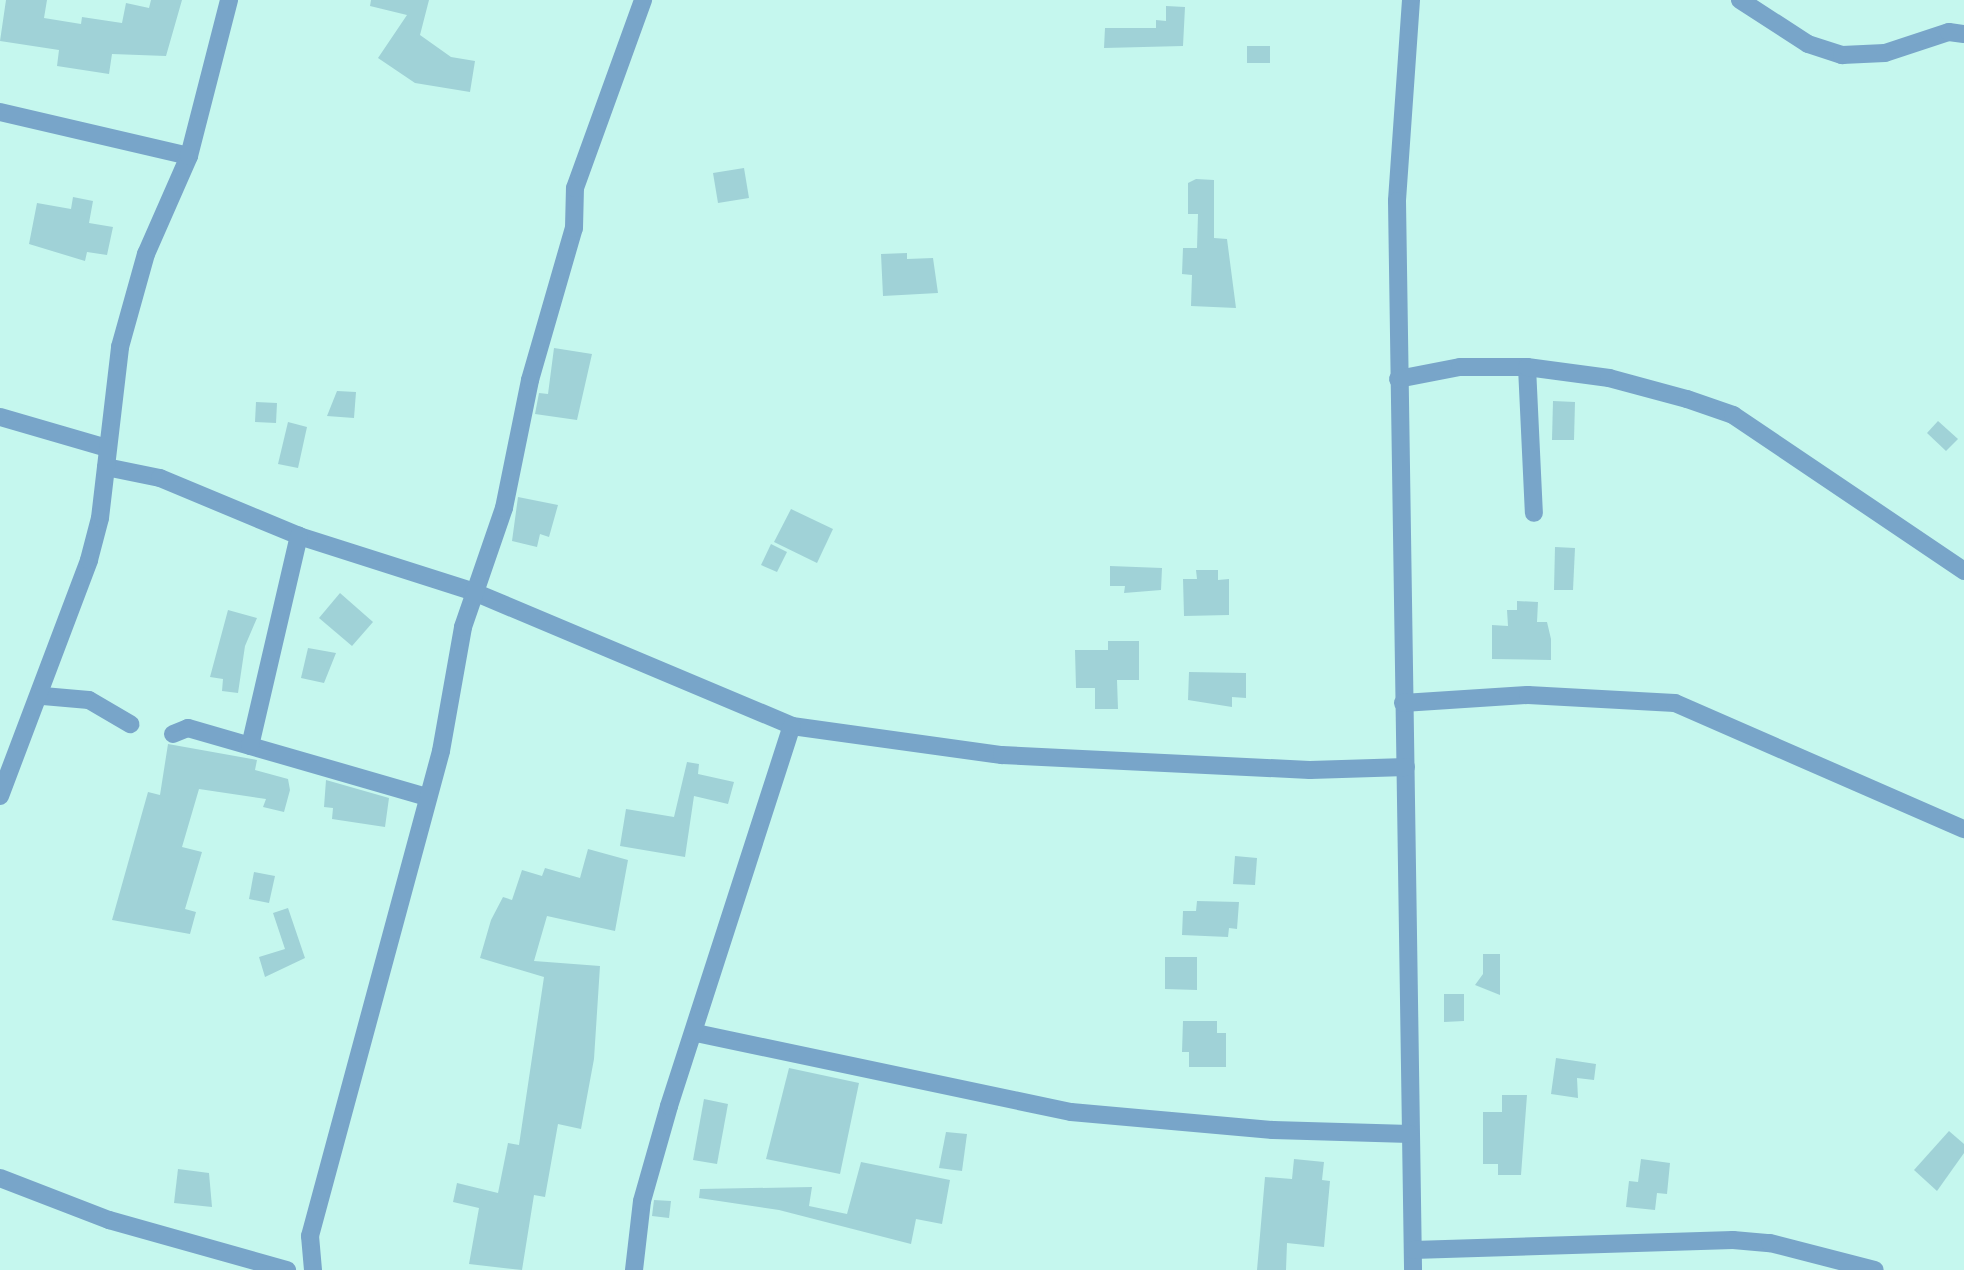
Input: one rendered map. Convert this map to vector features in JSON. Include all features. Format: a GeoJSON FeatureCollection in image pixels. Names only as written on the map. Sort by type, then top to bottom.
{"type":"FeatureCollection","features":[{"type":"Feature","properties":{"kind":"street"},"geometry":{"type":"LineString","coordinates":[[0,796],[6,756],[43,696],[89,560],[106,467],[120,347],[145,254],[189,156],[229,0]]}},
{"type":"Feature","properties":{"kind":"street"},"geometry":{"type":"LineString","coordinates":[[313,1270],[310,1236],[375,1015],[398,898],[428,797],[474,592],[504,508],[530,380],[574,228],[575,188],[643,0]]}},
{"type":"Feature","properties":{"kind":"street"},"geometry":{"type":"LineString","coordinates":[[1410,0],[1397,201],[1413,1270]]}},
{"type":"Feature","properties":{"kind":"street"},"geometry":{"type":"LineString","coordinates":[[1740,0],[1808,44],[1842,55],[1885,53],[1949,32],[1964,34]]}},
{"type":"Feature","properties":{"kind":"street"},"geometry":{"type":"LineString","coordinates":[[0,112],[189,156]]}},
{"type":"Feature","properties":{"kind":"street"},"geometry":{"type":"LineString","coordinates":[[1398,379],[1460,367],[1527,367],[1609,378],[1732,415],[1964,571]]}},
{"type":"Feature","properties":{"kind":"street"},"geometry":{"type":"LineString","coordinates":[[1527,367],[1534,513]]}},
{"type":"Feature","properties":{"kind":"street"},"geometry":{"type":"LineString","coordinates":[[0,417],[107,448]]}},
{"type":"Feature","properties":{"kind":"street"},"geometry":{"type":"LineString","coordinates":[[106,467],[160,478],[299,536],[474,592],[792,726],[1002,755],[1310,770],[1406,767]]}},
{"type":"Feature","properties":{"kind":"street"},"geometry":{"type":"LineString","coordinates":[[250,746],[299,536]]}},
{"type":"Feature","properties":{"kind":"street"},"geometry":{"type":"LineString","coordinates":[[1403,703],[1528,695],[1675,703],[1964,829]]}},
{"type":"Feature","properties":{"kind":"street"},"geometry":{"type":"LineString","coordinates":[[43,696],[89,700],[130,724]]}},
{"type":"Feature","properties":{"kind":"street"},"geometry":{"type":"LineString","coordinates":[[634,1270],[647,1182],[792,726]]}},
{"type":"Feature","properties":{"kind":"street"},"geometry":{"type":"LineString","coordinates":[[173,734],[187,728],[428,797]]}},
{"type":"Feature","properties":{"kind":"street"},"geometry":{"type":"LineString","coordinates":[[696,1033],[1071,1112],[1273,1130],[1410,1134]]}},
{"type":"Feature","properties":{"kind":"street"},"geometry":{"type":"LineString","coordinates":[[0,1178],[109,1220],[287,1270]]}},
{"type":"Feature","properties":{"kind":"street"},"geometry":{"type":"LineString","coordinates":[[1413,1250],[1733,1240],[1770,1243],[1875,1270]]}},
{"type":"Feature","properties":{"kind":"building"},"geometry":{"type":"Polygon","coordinates":[[[6,0],[47,0],[44,18],[81,24],[82,17],[122,23],[126,3],[149,8],[151,0],[182,0],[166,56],[112,54],[109,74],[57,66],[59,50],[0,41],[6,0]]]}},
{"type":"Feature","properties":{"kind":"building"},"geometry":{"type":"Polygon","coordinates":[[[371,0],[429,0],[420,35],[451,57],[475,61],[470,92],[415,83],[378,58],[407,15],[370,6],[371,0]]]}},
{"type":"Feature","properties":{"kind":"building"},"geometry":{"type":"Polygon","coordinates":[[[1166,6],[1185,7],[1183,46],[1104,48],[1105,28],[1156,28],[1156,20],[1166,21],[1166,6]]]}},
{"type":"Feature","properties":{"kind":"building"},"geometry":{"type":"Polygon","coordinates":[[[1247,46],[1270,46],[1270,63],[1247,63],[1247,46]]]}},
{"type":"Feature","properties":{"kind":"building"},"geometry":{"type":"Polygon","coordinates":[[[744,168],[749,198],[718,203],[713,173],[744,168]]]}},
{"type":"Feature","properties":{"kind":"building"},"geometry":{"type":"Polygon","coordinates":[[[1196,179],[1214,180],[1214,238],[1227,239],[1236,308],[1191,306],[1192,275],[1182,274],[1183,248],[1197,248],[1198,214],[1188,214],[1188,183],[1196,179]]]}},
{"type":"Feature","properties":{"kind":"building"},"geometry":{"type":"Polygon","coordinates":[[[73,197],[93,201],[89,223],[113,227],[107,255],[87,252],[85,261],[29,244],[37,203],[71,209],[73,197]]]}},
{"type":"Feature","properties":{"kind":"building"},"geometry":{"type":"Polygon","coordinates":[[[907,253],[907,259],[933,258],[938,293],[883,296],[881,254],[907,253]]]}},
{"type":"Feature","properties":{"kind":"building"},"geometry":{"type":"Polygon","coordinates":[[[554,348],[592,354],[577,420],[535,414],[539,393],[548,394],[554,348]]]}},
{"type":"Feature","properties":{"kind":"building"},"geometry":{"type":"Polygon","coordinates":[[[337,391],[356,392],[354,418],[327,416],[337,391]]]}},
{"type":"Feature","properties":{"kind":"building"},"geometry":{"type":"Polygon","coordinates":[[[1553,401],[1575,402],[1574,440],[1552,440],[1553,401]]]}},
{"type":"Feature","properties":{"kind":"building"},"geometry":{"type":"Polygon","coordinates":[[[256,402],[277,403],[276,423],[255,422],[256,402]]]}},
{"type":"Feature","properties":{"kind":"building"},"geometry":{"type":"Polygon","coordinates":[[[1938,421],[1958,439],[1946,451],[1927,433],[1938,421]]]}},
{"type":"Feature","properties":{"kind":"building"},"geometry":{"type":"Polygon","coordinates":[[[288,422],[307,427],[298,468],[278,464],[288,422]]]}},
{"type":"Feature","properties":{"kind":"building"},"geometry":{"type":"Polygon","coordinates":[[[518,497],[558,505],[549,537],[540,534],[537,547],[512,541],[518,497]]]}},
{"type":"Feature","properties":{"kind":"building"},"geometry":{"type":"Polygon","coordinates":[[[791,509],[833,529],[817,563],[774,542],[791,509]]]}},
{"type":"Feature","properties":{"kind":"building"},"geometry":{"type":"Polygon","coordinates":[[[771,544],[787,552],[777,572],[761,565],[771,544]]]}},
{"type":"Feature","properties":{"kind":"building"},"geometry":{"type":"Polygon","coordinates":[[[1555,547],[1575,548],[1573,590],[1554,590],[1555,547]]]}},
{"type":"Feature","properties":{"kind":"building"},"geometry":{"type":"Polygon","coordinates":[[[1110,566],[1162,568],[1161,590],[1124,593],[1125,586],[1110,586],[1110,566]]]}},
{"type":"Feature","properties":{"kind":"building"},"geometry":{"type":"Polygon","coordinates":[[[1196,570],[1218,570],[1218,580],[1229,579],[1229,615],[1184,616],[1183,579],[1197,579],[1196,570]]]}},
{"type":"Feature","properties":{"kind":"building"},"geometry":{"type":"Polygon","coordinates":[[[340,593],[373,622],[352,646],[319,618],[340,593]]]}},
{"type":"Feature","properties":{"kind":"building"},"geometry":{"type":"Polygon","coordinates":[[[1517,601],[1538,602],[1537,622],[1547,622],[1551,639],[1551,660],[1492,659],[1492,625],[1508,626],[1507,610],[1517,610],[1517,601]]]}},
{"type":"Feature","properties":{"kind":"building"},"geometry":{"type":"Polygon","coordinates":[[[228,610],[257,618],[245,646],[238,693],[222,691],[223,679],[210,677],[228,610]]]}},
{"type":"Feature","properties":{"kind":"building"},"geometry":{"type":"Polygon","coordinates":[[[1108,641],[1139,641],[1139,680],[1117,680],[1118,709],[1095,709],[1095,688],[1076,688],[1075,650],[1108,650],[1108,641]]]}},
{"type":"Feature","properties":{"kind":"building"},"geometry":{"type":"Polygon","coordinates":[[[308,648],[336,653],[324,683],[301,678],[308,648]]]}},
{"type":"Feature","properties":{"kind":"building"},"geometry":{"type":"Polygon","coordinates":[[[1189,672],[1246,673],[1246,698],[1232,697],[1232,707],[1188,700],[1189,672]]]}},
{"type":"Feature","properties":{"kind":"building"},"geometry":{"type":"Polygon","coordinates":[[[168,744],[257,760],[255,770],[288,779],[290,790],[284,812],[263,807],[266,799],[199,789],[182,847],[202,852],[185,909],[196,912],[190,934],[112,920],[148,792],[160,795],[168,744]]]}},
{"type":"Feature","properties":{"kind":"building"},"geometry":{"type":"Polygon","coordinates":[[[687,762],[699,764],[698,774],[734,782],[728,804],[694,796],[685,857],[620,846],[626,809],[674,817],[687,762]]]}},
{"type":"Feature","properties":{"kind":"building"},"geometry":{"type":"Polygon","coordinates":[[[326,780],[389,798],[385,827],[332,819],[333,808],[324,807],[326,780]]]}},
{"type":"Feature","properties":{"kind":"building"},"geometry":{"type":"Polygon","coordinates":[[[588,849],[628,860],[615,931],[547,916],[534,961],[600,966],[594,1059],[581,1129],[558,1124],[545,1197],[534,1195],[522,1270],[469,1264],[479,1208],[453,1202],[457,1183],[498,1193],[508,1143],[519,1145],[544,977],[480,958],[491,920],[503,897],[512,900],[522,870],[542,876],[545,868],[580,878],[588,849]]]}},
{"type":"Feature","properties":{"kind":"building"},"geometry":{"type":"Polygon","coordinates":[[[1235,856],[1257,858],[1255,885],[1233,884],[1235,856]]]}},
{"type":"Feature","properties":{"kind":"building"},"geometry":{"type":"Polygon","coordinates":[[[254,872],[275,876],[269,903],[249,899],[254,872]]]}},
{"type":"Feature","properties":{"kind":"building"},"geometry":{"type":"Polygon","coordinates":[[[1197,901],[1239,902],[1237,929],[1229,928],[1228,937],[1182,935],[1183,911],[1196,911],[1197,901]]]}},
{"type":"Feature","properties":{"kind":"building"},"geometry":{"type":"Polygon","coordinates":[[[288,908],[305,958],[265,977],[259,957],[285,949],[273,913],[288,908]]]}},
{"type":"Feature","properties":{"kind":"building"},"geometry":{"type":"Polygon","coordinates":[[[1483,954],[1500,954],[1500,995],[1475,985],[1483,974],[1483,954]]]}},
{"type":"Feature","properties":{"kind":"building"},"geometry":{"type":"Polygon","coordinates":[[[1165,957],[1197,957],[1197,990],[1165,989],[1165,957]]]}},
{"type":"Feature","properties":{"kind":"building"},"geometry":{"type":"Polygon","coordinates":[[[1444,994],[1464,994],[1464,1021],[1444,1022],[1444,994]]]}},
{"type":"Feature","properties":{"kind":"building"},"geometry":{"type":"Polygon","coordinates":[[[1183,1021],[1217,1021],[1217,1033],[1226,1033],[1226,1067],[1189,1067],[1189,1052],[1182,1052],[1183,1021]]]}},
{"type":"Feature","properties":{"kind":"building"},"geometry":{"type":"Polygon","coordinates":[[[1556,1058],[1596,1064],[1594,1080],[1577,1078],[1578,1098],[1551,1094],[1556,1058]]]}},
{"type":"Feature","properties":{"kind":"building"},"geometry":{"type":"Polygon","coordinates":[[[789,1068],[859,1083],[840,1174],[766,1159],[789,1068]]]}},
{"type":"Feature","properties":{"kind":"building"},"geometry":{"type":"Polygon","coordinates":[[[1502,1095],[1527,1095],[1521,1175],[1498,1175],[1498,1164],[1483,1164],[1483,1112],[1502,1112],[1502,1095]]]}},
{"type":"Feature","properties":{"kind":"building"},"geometry":{"type":"Polygon","coordinates":[[[704,1099],[728,1104],[717,1164],[693,1160],[704,1099]]]}},
{"type":"Feature","properties":{"kind":"building"},"geometry":{"type":"Polygon","coordinates":[[[1949,1131],[1964,1144],[1964,1153],[1937,1191],[1914,1170],[1949,1131]]]}},
{"type":"Feature","properties":{"kind":"building"},"geometry":{"type":"Polygon","coordinates":[[[946,1132],[967,1134],[962,1171],[939,1168],[946,1132]]]}},
{"type":"Feature","properties":{"kind":"building"},"geometry":{"type":"Polygon","coordinates":[[[1294,1159],[1324,1162],[1322,1180],[1330,1181],[1324,1247],[1287,1243],[1286,1270],[1257,1270],[1265,1177],[1292,1179],[1294,1159]]]}},
{"type":"Feature","properties":{"kind":"building"},"geometry":{"type":"Polygon","coordinates":[[[1641,1159],[1670,1163],[1667,1194],[1657,1193],[1655,1210],[1626,1207],[1629,1181],[1638,1182],[1641,1159]]]}},
{"type":"Feature","properties":{"kind":"building"},"geometry":{"type":"Polygon","coordinates":[[[861,1162],[950,1180],[942,1224],[916,1219],[911,1244],[779,1210],[699,1198],[700,1189],[812,1187],[809,1206],[847,1214],[861,1162]]]}},
{"type":"Feature","properties":{"kind":"building"},"geometry":{"type":"Polygon","coordinates":[[[178,1169],[209,1173],[212,1207],[174,1203],[178,1169]]]}},
{"type":"Feature","properties":{"kind":"building"},"geometry":{"type":"Polygon","coordinates":[[[654,1200],[671,1201],[669,1218],[652,1216],[654,1200]]]}}]}
